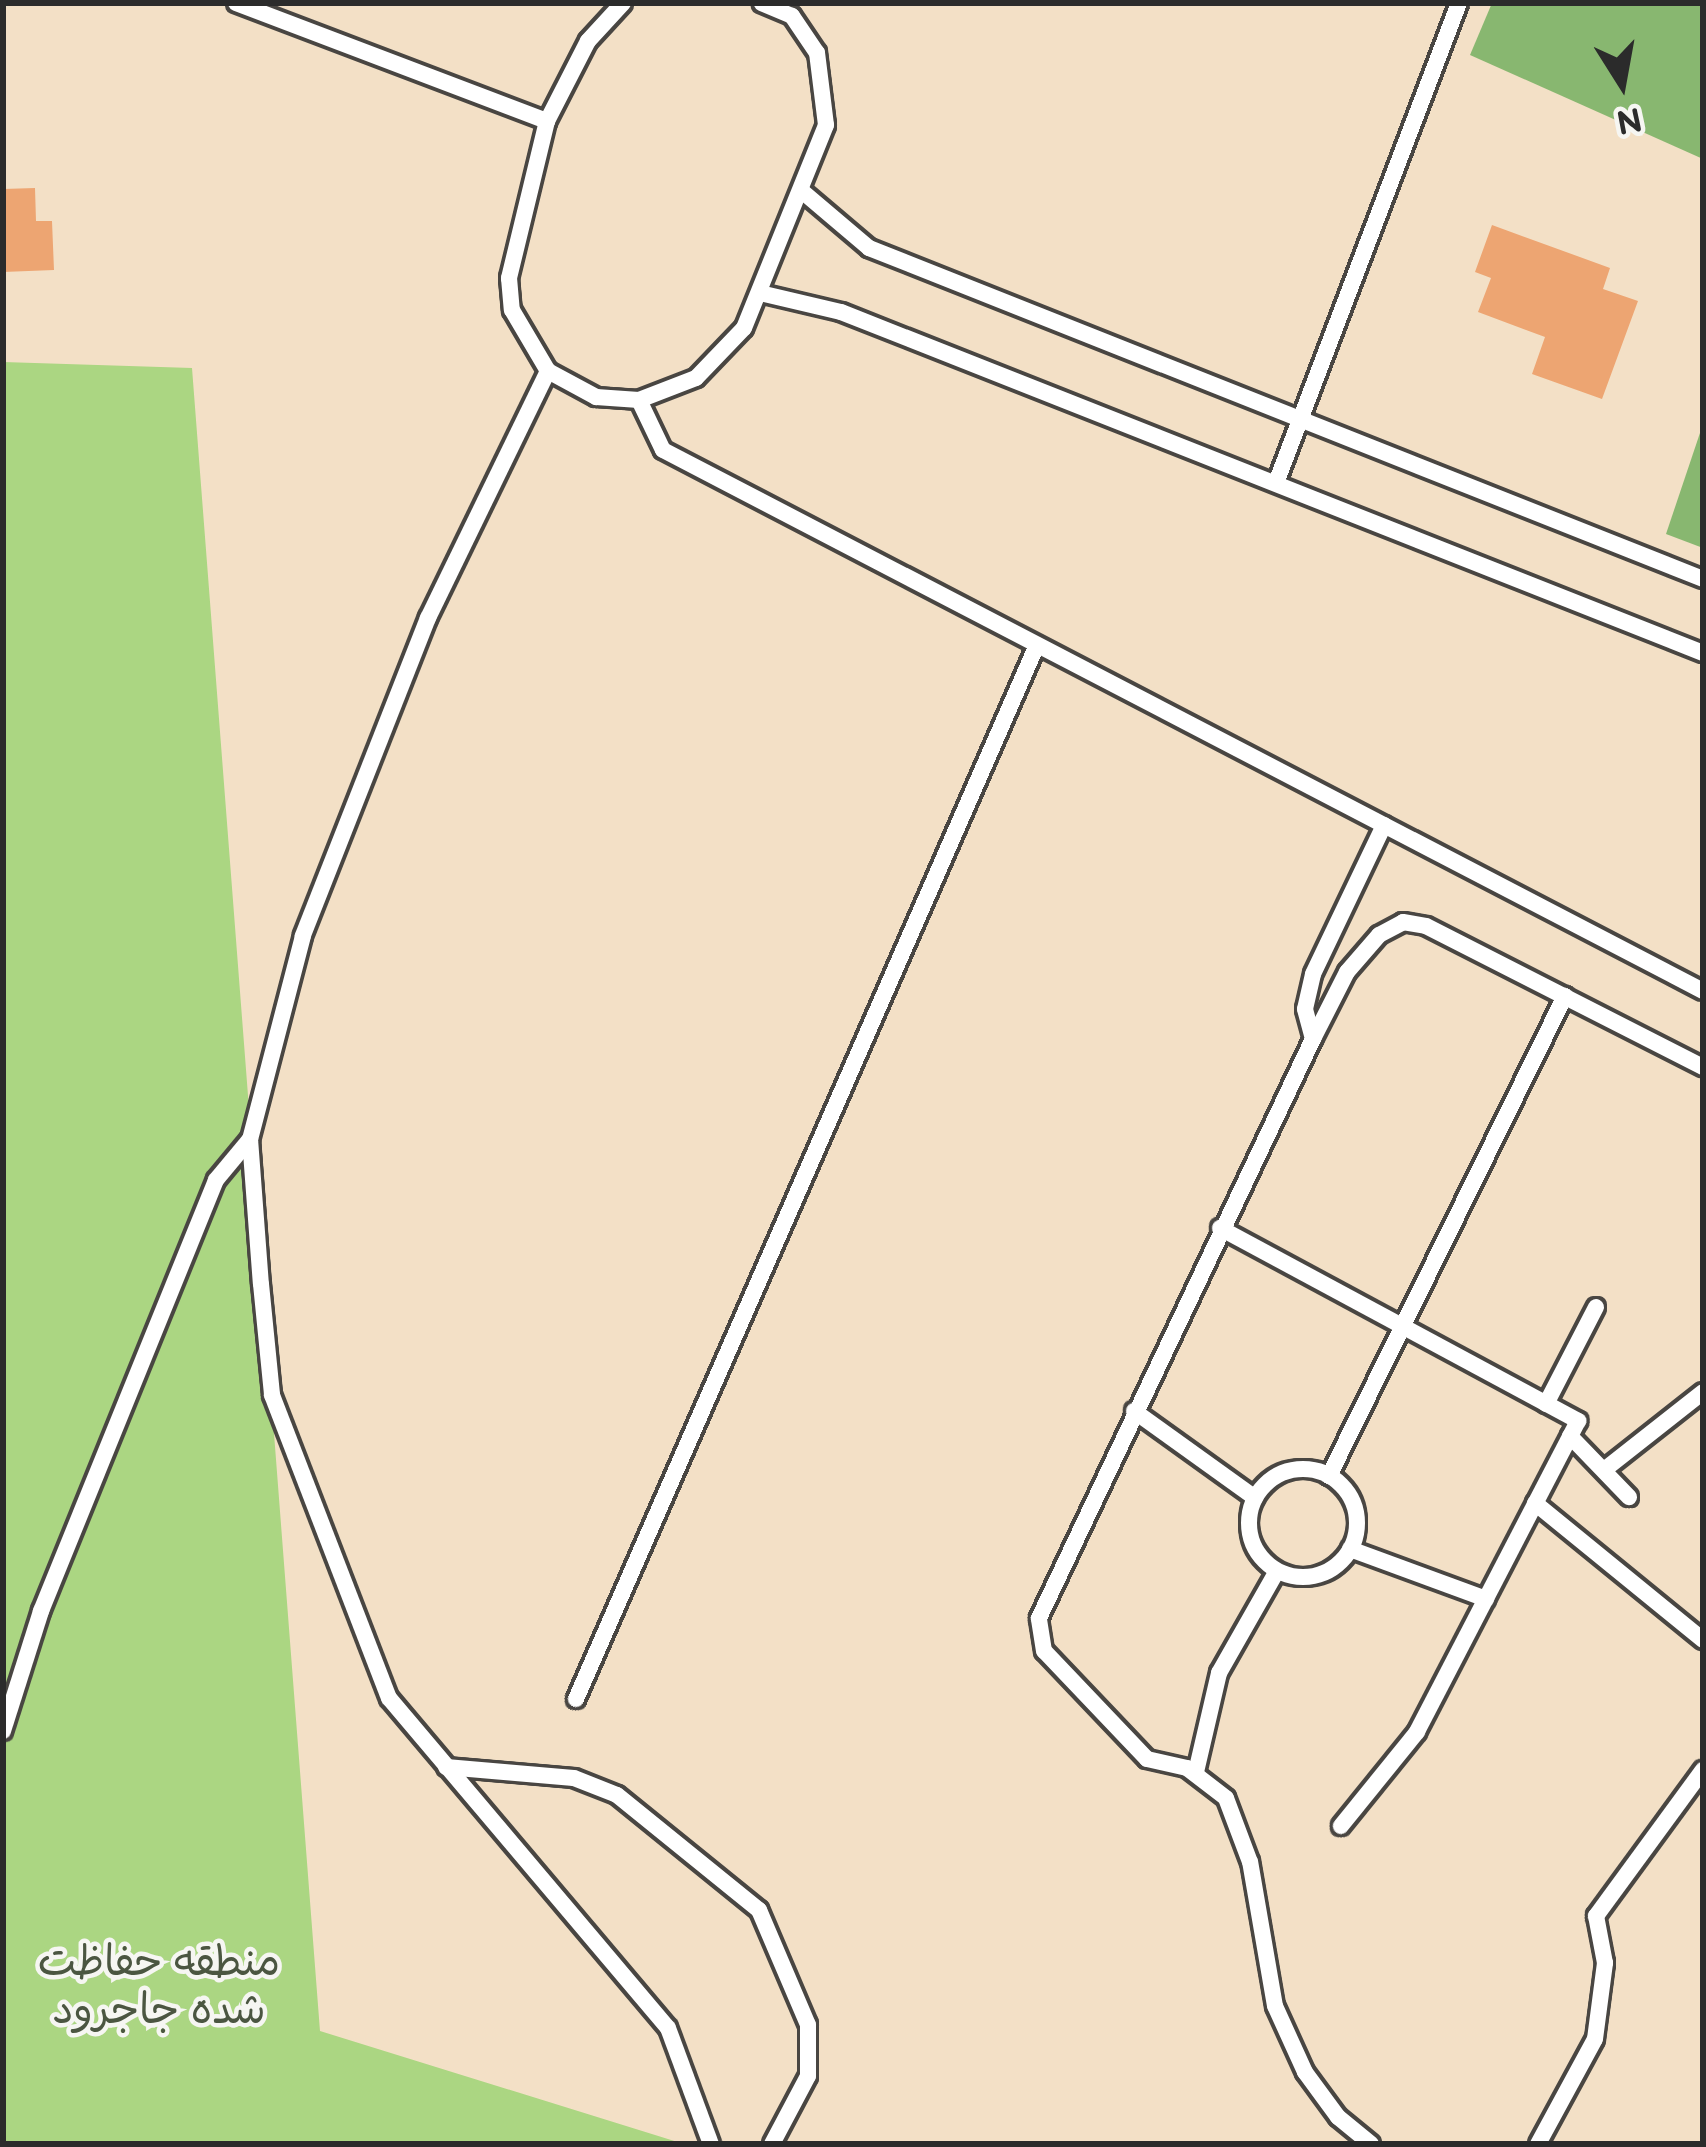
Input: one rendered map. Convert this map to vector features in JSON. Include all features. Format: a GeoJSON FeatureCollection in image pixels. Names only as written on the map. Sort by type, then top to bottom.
{"type":"FeatureCollection","features":[{"type":"Feature","properties":{"kind":"lane"},"geometry":{"type":"LineString","coordinates":[[236,3],[271,9],[547,121]]}},
{"type":"Feature","properties":{"kind":"lane"},"geometry":{"type":"LineString","coordinates":[[623,3],[588,41],[547,121],[509,278],[512,310],[548,371],[596,397],[639,400],[696,378],[723,355],[760,293],[826,125],[817,53],[794,9],[763,3]]}},
{"type":"Feature","properties":{"kind":"lane"},"geometry":{"type":"LineString","coordinates":[[1276,483],[1459,3]]}},
{"type":"Feature","properties":{"kind":"lane"},"geometry":{"type":"LineString","coordinates":[[803,192],[869,248],[1703,579]]}},
{"type":"Feature","properties":{"kind":"lane"},"geometry":{"type":"LineString","coordinates":[[760,293],[841,312],[1703,653]]}},
{"type":"Feature","properties":{"kind":"lane"},"geometry":{"type":"LineString","coordinates":[[548,371],[428,618],[303,936],[250,1139],[272,1395],[388,1698],[668,2028],[711,2144]]}},
{"type":"Feature","properties":{"kind":"lane"},"geometry":{"type":"LineString","coordinates":[[639,400],[662,450],[1703,991]]}},
{"type":"Feature","properties":{"kind":"lane"},"geometry":{"type":"LineString","coordinates":[[576,1699],[1037,645]]}},
{"type":"Feature","properties":{"kind":"lane"},"geometry":{"type":"LineString","coordinates":[[1313,1039],[1305,1009],[1313,974],[1384,825]]}},
{"type":"Feature","properties":{"kind":"lane"},"geometry":{"type":"LineString","coordinates":[[1371,2144],[1338,2117],[1298,2056],[1275,2006],[1234,1813],[1196,1772],[1147,1760],[1044,1651],[1038,1629],[1220,1228],[1347,972],[1379,935],[1403,922],[1426,926],[1703,1067]]}},
{"type":"Feature","properties":{"kind":"lane"},"geometry":{"type":"LineString","coordinates":[[1329,1476],[1565,997]]}},
{"type":"Feature","properties":{"kind":"lane"},"geometry":{"type":"LineString","coordinates":[[3,1731],[40,1611],[216,1180],[250,1139]]}},
{"type":"Feature","properties":{"kind":"lane"},"geometry":{"type":"LineString","coordinates":[[1220,1228],[1578,1420],[1418,1732],[1341,1826]]}},
{"type":"Feature","properties":{"kind":"lane"},"geometry":{"type":"LineString","coordinates":[[1546,1404],[1596,1307]]}},
{"type":"Feature","properties":{"kind":"lane"},"geometry":{"type":"LineString","coordinates":[[1604,1471],[1703,1392]]}},
{"type":"Feature","properties":{"kind":"lane"},"geometry":{"type":"LineString","coordinates":[[1134,1411],[1255,1498]]}},
{"type":"Feature","properties":{"kind":"lane"},"geometry":{"type":"LineString","coordinates":[[1570,1436],[1629,1497]]}},
{"type":"Feature","properties":{"kind":"lane"},"geometry":{"type":"LineString","coordinates":[[1296,1469],[1329,1476],[1357,1516],[1350,1549],[1310,1577],[1277,1571],[1254,1546],[1255,1498],[1296,1469]]}},
{"type":"Feature","properties":{"kind":"lane"},"geometry":{"type":"LineString","coordinates":[[1535,1503],[1703,1640]]}},
{"type":"Feature","properties":{"kind":"lane"},"geometry":{"type":"LineString","coordinates":[[1350,1549],[1486,1599]]}},
{"type":"Feature","properties":{"kind":"lane"},"geometry":{"type":"LineString","coordinates":[[1196,1772],[1219,1673],[1277,1571]]}},
{"type":"Feature","properties":{"kind":"lane"},"geometry":{"type":"LineString","coordinates":[[446,1767],[574,1778],[617,1795],[759,1910],[808,2025],[808,2076],[772,2144]]}},
{"type":"Feature","properties":{"kind":"lane"},"geometry":{"type":"LineString","coordinates":[[1538,2144],[1595,2039],[1605,1963],[1596,1916],[1703,1770]]}},
{"type":"Feature","properties":{"kind":"green space"},"geometry":{"type":"Polygon","coordinates":[[[1492,3],[1703,3],[1703,159],[1470,55],[1492,3]]]}},
{"type":"Feature","properties":{"kind":"green space","name":"منطقه حفاظت شده جاجرود"},"geometry":{"type":"Polygon","coordinates":[[[3,362],[192,368],[320,2031],[684,2144],[3,2144],[3,362]]]}},
{"type":"Feature","properties":{"kind":"green space"},"geometry":{"type":"Polygon","coordinates":[[[1703,424],[1703,548],[1666,534],[1703,424]]]}},
{"type":"Feature","properties":{"kind":"building"},"geometry":{"type":"Polygon","coordinates":[[[35,188],[36,221],[52,221],[54,270],[3,272],[3,189],[35,188]]]}},
{"type":"Feature","properties":{"kind":"building"},"geometry":{"type":"Polygon","coordinates":[[[1492,225],[1610,268],[1603,289],[1638,301],[1602,399],[1532,374],[1545,337],[1478,312],[1491,278],[1475,272],[1492,225]]]}}]}
